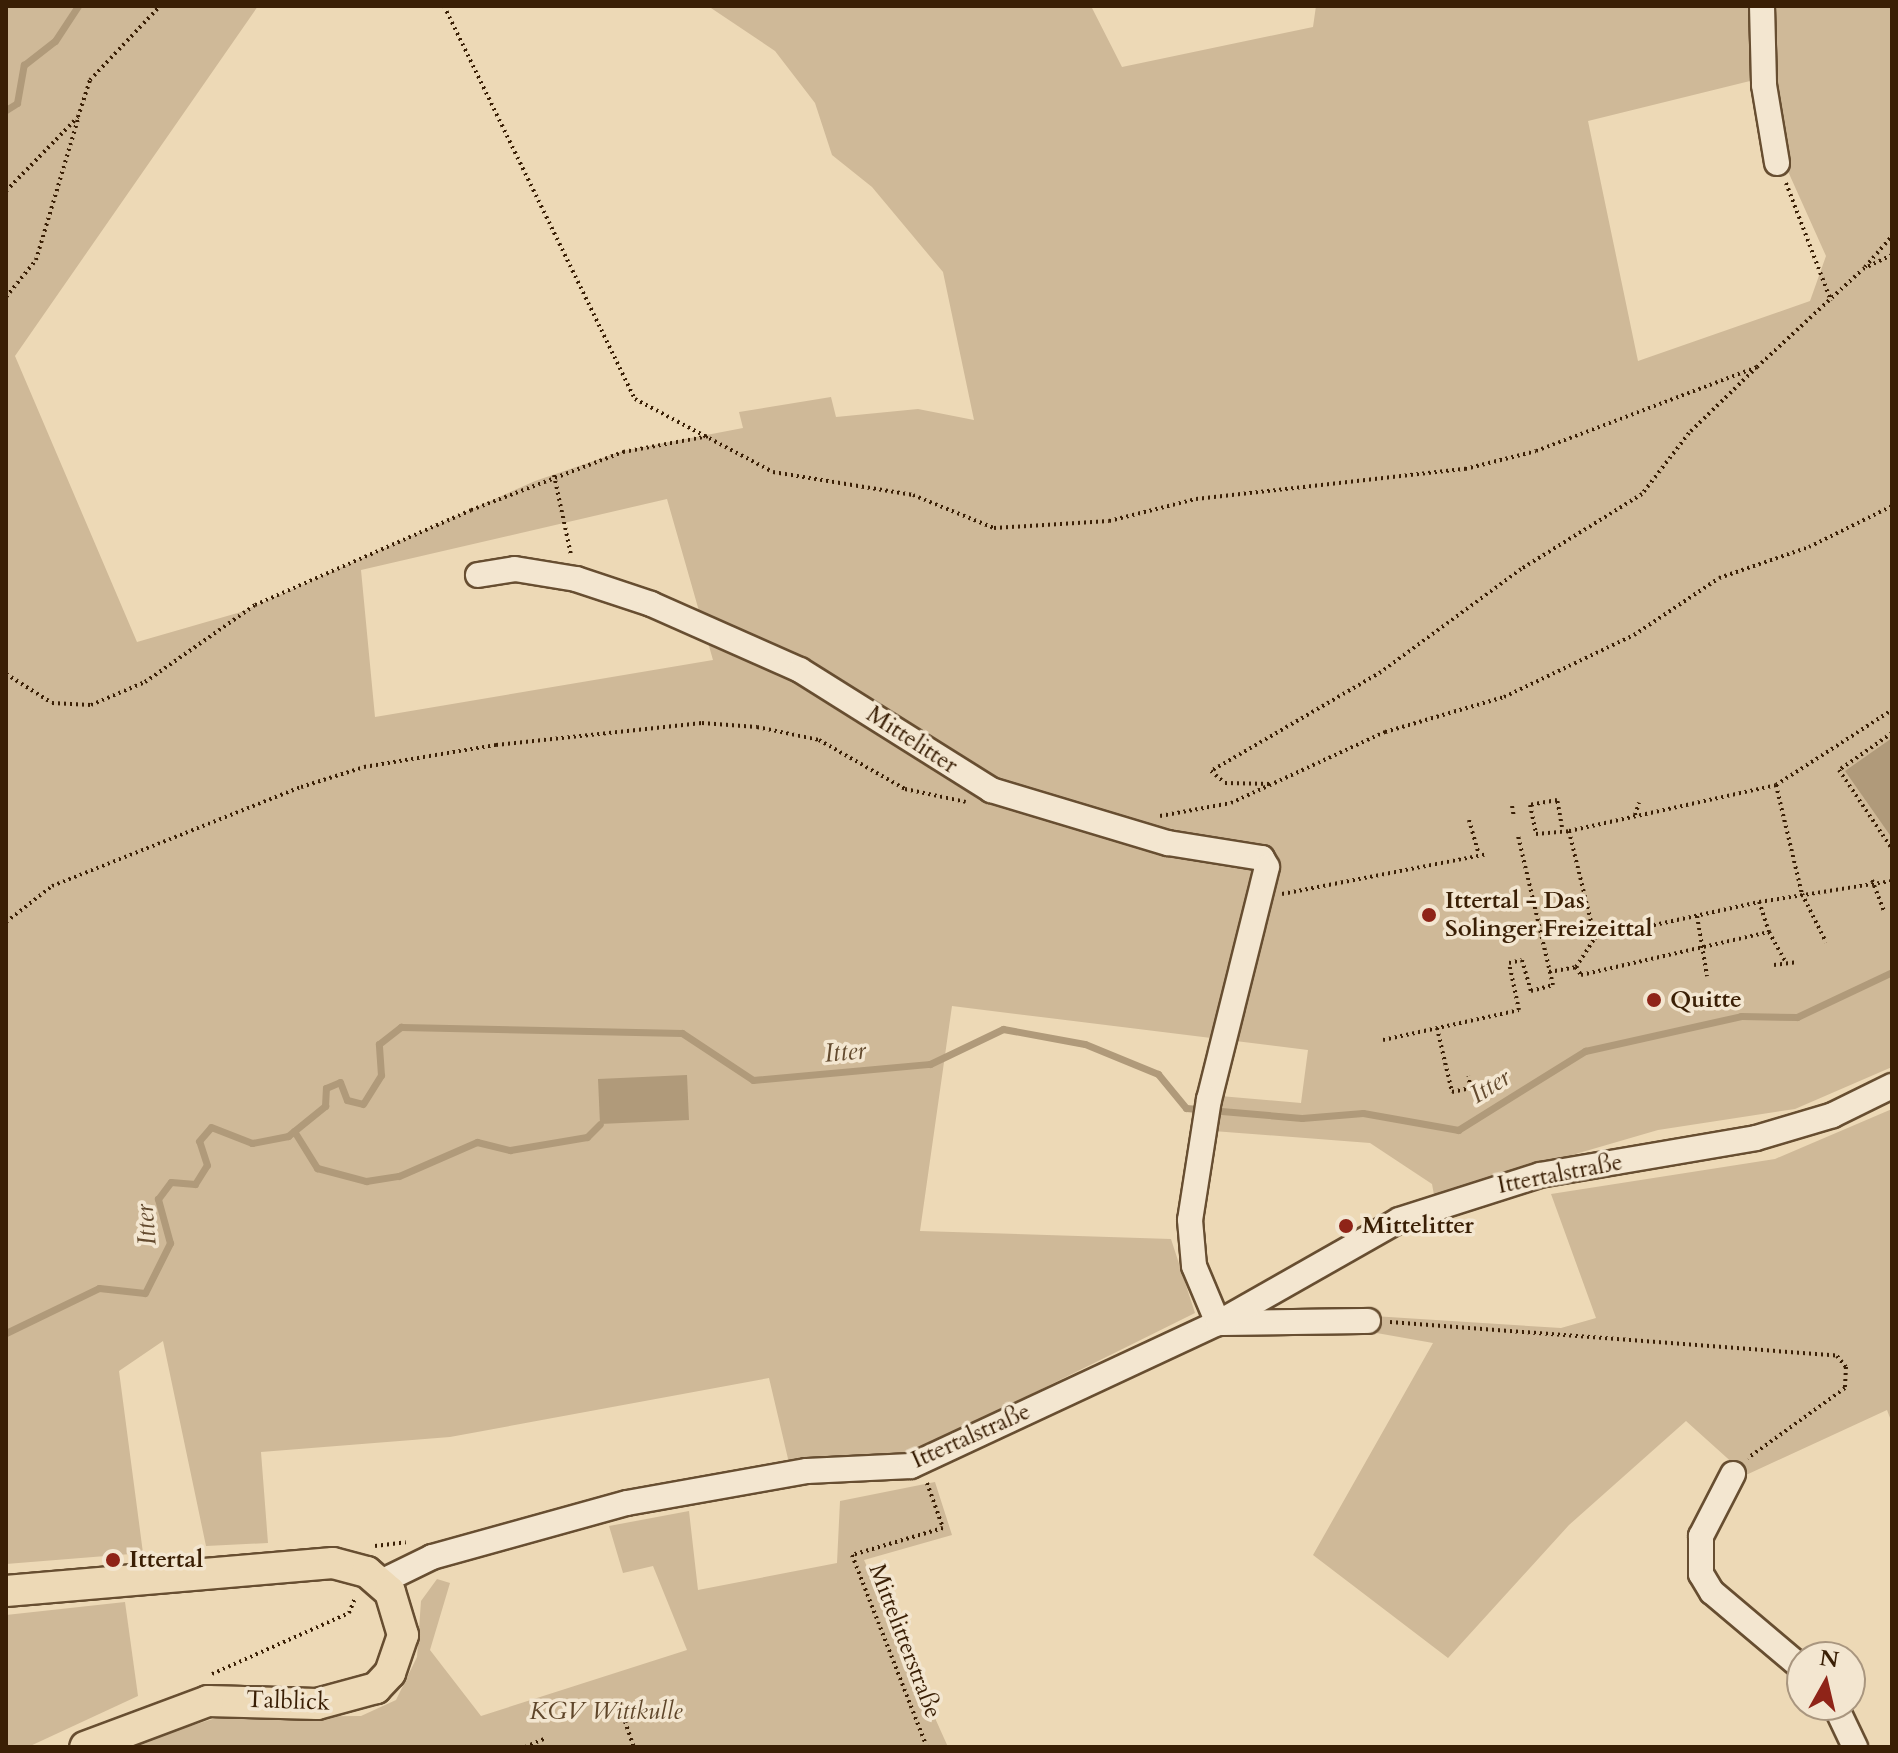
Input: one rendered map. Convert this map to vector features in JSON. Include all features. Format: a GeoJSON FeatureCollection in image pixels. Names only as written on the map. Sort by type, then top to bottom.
{"type":"FeatureCollection","features":[{"type":"Feature","properties":{"kind":"main road"},"geometry":{"type":"LineString","coordinates":[[6,1591],[333,1563],[381,1582]]}},
{"type":"Feature","properties":{"kind":"main road","name":"Talblick"},"geometry":{"type":"LineString","coordinates":[[85,1747],[208,1701],[332,1703],[376,1688],[390,1673],[403,1635],[397,1607],[381,1582]]}},
{"type":"Feature","properties":{"kind":"street"},"geometry":{"type":"LineString","coordinates":[[1762,6],[1764,85],[1777,163]]}},
{"type":"Feature","properties":{"kind":"street"},"geometry":{"type":"LineString","coordinates":[[478,575],[515,569],[576,579]]}},
{"type":"Feature","properties":{"kind":"street","name":"Mittelitter"},"geometry":{"type":"LineString","coordinates":[[576,579],[800,670],[991,790],[1168,843],[1262,858],[1267,867],[1209,1099],[1191,1242],[1218,1323]]}},
{"type":"Feature","properties":{"kind":"street","name":"Ittertalstraße"},"geometry":{"type":"LineString","coordinates":[[381,1582],[432,1557],[627,1503],[807,1471],[911,1466],[1218,1323],[1399,1220],[1473,1193],[1756,1138],[1833,1115],[1892,1086]]}},
{"type":"Feature","properties":{"kind":"street"},"geometry":{"type":"LineString","coordinates":[[1218,1323],[1368,1321]]}},
{"type":"Feature","properties":{"kind":"street"},"geometry":{"type":"LineString","coordinates":[[1733,1474],[1701,1536],[1701,1574],[1721,1601],[1786,1655]]}},
{"type":"Feature","properties":{"kind":"street"},"geometry":{"type":"LineString","coordinates":[[1843,1721],[1855,1747]]}},
{"type":"Feature","properties":{"kind":"path"},"geometry":{"type":"LineString","coordinates":[[6,297],[36,260],[90,80],[160,6]]}},
{"type":"Feature","properties":{"kind":"path"},"geometry":{"type":"LineString","coordinates":[[444,6],[635,399],[711,435],[773,472],[913,495],[994,528],[1037,528],[1163,512],[1196,499],[1465,469],[1536,451],[1757,367]]}},
{"type":"Feature","properties":{"kind":"path"},"geometry":{"type":"LineString","coordinates":[[6,191],[78,117]]}},
{"type":"Feature","properties":{"kind":"path"},"geometry":{"type":"LineString","coordinates":[[1777,163],[1831,301]]}},
{"type":"Feature","properties":{"kind":"path"},"geometry":{"type":"LineString","coordinates":[[1273,784],[1225,783],[1211,771],[1381,672],[1521,569],[1642,494],[1689,433],[1831,301],[1892,236]]}},
{"type":"Feature","properties":{"kind":"path"},"geometry":{"type":"LineString","coordinates":[[1863,269],[1892,255]]}},
{"type":"Feature","properties":{"kind":"path"},"geometry":{"type":"LineString","coordinates":[[6,674],[52,703],[91,705],[145,682],[255,605],[554,475],[711,435]]}},
{"type":"Feature","properties":{"kind":"path"},"geometry":{"type":"LineString","coordinates":[[554,475],[576,579]]}},
{"type":"Feature","properties":{"kind":"path"},"geometry":{"type":"LineString","coordinates":[[1562,827],[1557,800],[1530,805],[1536,834],[1562,827],[1569,831],[1776,785],[1892,710]]}},
{"type":"Feature","properties":{"kind":"path"},"geometry":{"type":"LineString","coordinates":[[1892,733],[1839,770],[1892,849]]}},
{"type":"Feature","properties":{"kind":"path"},"geometry":{"type":"LineString","coordinates":[[1776,785],[1802,894],[1826,942]]}},
{"type":"Feature","properties":{"kind":"path"},"geometry":{"type":"LineString","coordinates":[[1635,815],[1639,803]]}},
{"type":"Feature","properties":{"kind":"path"},"geometry":{"type":"LineString","coordinates":[[1512,806],[1514,817]]}},
{"type":"Feature","properties":{"kind":"path"},"geometry":{"type":"LineString","coordinates":[[1469,820],[1478,852]]}},
{"type":"Feature","properties":{"kind":"path"},"geometry":{"type":"LineString","coordinates":[[1569,831],[1595,938]]}},
{"type":"Feature","properties":{"kind":"path"},"geometry":{"type":"LineString","coordinates":[[1383,1040],[1519,1010],[1509,963],[1522,960],[1531,991],[1553,985],[1518,836]]}},
{"type":"Feature","properties":{"kind":"path"},"geometry":{"type":"LineString","coordinates":[[1275,896],[1478,852],[1487,854]]}},
{"type":"Feature","properties":{"kind":"path"},"geometry":{"type":"LineString","coordinates":[[1872,880],[1884,911]]}},
{"type":"Feature","properties":{"kind":"path"},"geometry":{"type":"LineString","coordinates":[[1549,972],[1576,967],[1595,938],[1872,880],[1892,881]]}},
{"type":"Feature","properties":{"kind":"path"},"geometry":{"type":"LineString","coordinates":[[1759,902],[1769,932],[1786,963]]}},
{"type":"Feature","properties":{"kind":"path"},"geometry":{"type":"LineString","coordinates":[[1697,916],[1707,976]]}},
{"type":"Feature","properties":{"kind":"path"},"geometry":{"type":"LineString","coordinates":[[1576,967],[1581,975],[1769,932]]}},
{"type":"Feature","properties":{"kind":"path"},"geometry":{"type":"LineString","coordinates":[[1774,965],[1798,962]]}},
{"type":"Feature","properties":{"kind":"path"},"geometry":{"type":"LineString","coordinates":[[1437,1028],[1452,1092],[1471,1088],[1468,1076]]}},
{"type":"Feature","properties":{"kind":"path"},"geometry":{"type":"LineString","coordinates":[[1368,1321],[1837,1356],[1846,1367],[1845,1388],[1733,1474]]}},
{"type":"Feature","properties":{"kind":"path","name":"Mittelitterstraße"},"geometry":{"type":"LineString","coordinates":[[924,1476],[943,1528],[852,1555],[927,1747]]}},
{"type":"Feature","properties":{"kind":"path"},"geometry":{"type":"LineString","coordinates":[[361,1547],[422,1540]]}},
{"type":"Feature","properties":{"kind":"path"},"geometry":{"type":"LineString","coordinates":[[208,1676],[349,1613],[356,1600],[351,1589]]}},
{"type":"Feature","properties":{"kind":"path"},"geometry":{"type":"LineString","coordinates":[[621,1710],[634,1747]]}},
{"type":"Feature","properties":{"kind":"path"},"geometry":{"type":"LineString","coordinates":[[525,1747],[546,1738]]}},
{"type":"Feature","properties":{"kind":"green space"},"geometry":{"type":"Polygon","coordinates":[[[6,6],[258,6],[15,356],[137,642],[241,612],[535,481],[623,451],[743,428],[739,412],[831,397],[836,417],[918,409],[974,420],[943,272],[872,187],[832,155],[815,103],[775,51],[708,6],[1091,6],[1122,67],[1313,27],[1316,6],[1752,6],[1750,81],[1588,121],[1638,361],[1810,301],[1826,256],[1782,158],[1769,6],[1892,6],[1892,1067],[1795,1109],[1658,1130],[1434,1195],[1432,1184],[1370,1143],[1213,1131],[1220,1096],[1301,1103],[1308,1050],[952,1006],[920,1231],[1171,1239],[1195,1313],[917,1451],[789,1463],[769,1378],[450,1437],[261,1452],[268,1543],[206,1546],[163,1341],[119,1371],[143,1553],[6,1564],[6,6]],[[667,499],[361,570],[375,717],[713,660],[667,499]]]}},
{"type":"Feature","properties":{"kind":"green space"},"geometry":{"type":"Polygon","coordinates":[[[1892,1109],[1892,1423],[1887,1410],[1746,1475],[1686,1421],[1569,1525],[1448,1658],[1313,1555],[1433,1343],[1371,1332],[1373,1316],[1561,1328],[1596,1318],[1551,1194],[1775,1159],[1892,1109]]]}},
{"type":"Feature","properties":{"kind":"green space","name":"KGV Wittkulle"},"geometry":{"type":"Polygon","coordinates":[[[935,1482],[952,1535],[864,1560],[948,1747],[124,1747],[219,1717],[361,1716],[396,1700],[417,1657],[421,1601],[437,1579],[450,1583],[430,1650],[481,1716],[687,1650],[653,1566],[623,1573],[609,1526],[689,1511],[698,1590],[837,1563],[840,1501],[935,1482]]]}},
{"type":"Feature","properties":{"kind":"green space"},"geometry":{"type":"Polygon","coordinates":[[[125,1602],[138,1696],[28,1747],[6,1747],[6,1615],[125,1602]]]}},
{"type":"Feature","properties":{"kind":"shaded area"},"geometry":{"type":"Polygon","coordinates":[[[1892,738],[1892,838],[1845,771],[1892,738]]]}},
{"type":"Feature","properties":{"kind":"shaded area"},"geometry":{"type":"Polygon","coordinates":[[[687,1075],[689,1120],[600,1124],[598,1079],[687,1075]]]}},
{"type":"Feature","properties":{"kind":"waterway"},"geometry":{"type":"LineString","coordinates":[[6,110],[17,103],[24,65],[55,41],[78,6]]}},
{"type":"Feature","properties":{"kind":"waterway","name":"Itter"},"geometry":{"type":"LineString","coordinates":[[6,1333],[99,1288],[145,1293],[170,1243],[158,1199],[171,1182],[195,1184],[207,1165],[199,1141],[211,1127],[252,1143],[288,1136],[325,1106],[326,1088],[340,1082],[347,1100],[363,1104],[381,1075],[379,1044],[401,1027],[682,1033],[753,1080],[930,1064],[1003,1029],[1085,1044],[1158,1074],[1186,1108],[1302,1118],[1363,1113],[1458,1130],[1585,1051],[1741,1016],[1797,1017],[1892,972]]}},
{"type":"Feature","properties":{"kind":"waterway"},"geometry":{"type":"LineString","coordinates":[[294,1131],[317,1168],[366,1181],[399,1176],[477,1142],[510,1150],[587,1137],[600,1124]]}},
{"type":"Feature","properties":{"kind":"place","name":"Ittertal - Das Solinger Freizeittal"},"geometry":{"type":"Point","coordinates":[1429,915]}},
{"type":"Feature","properties":{"kind":"place","name":"Quitte"},"geometry":{"type":"Point","coordinates":[1654,1000]}},
{"type":"Feature","properties":{"kind":"place","name":"Mittelitter"},"geometry":{"type":"Point","coordinates":[1346,1226]}},
{"type":"Feature","properties":{"kind":"place","name":"Ittertal"},"geometry":{"type":"Point","coordinates":[113,1560]}}]}
